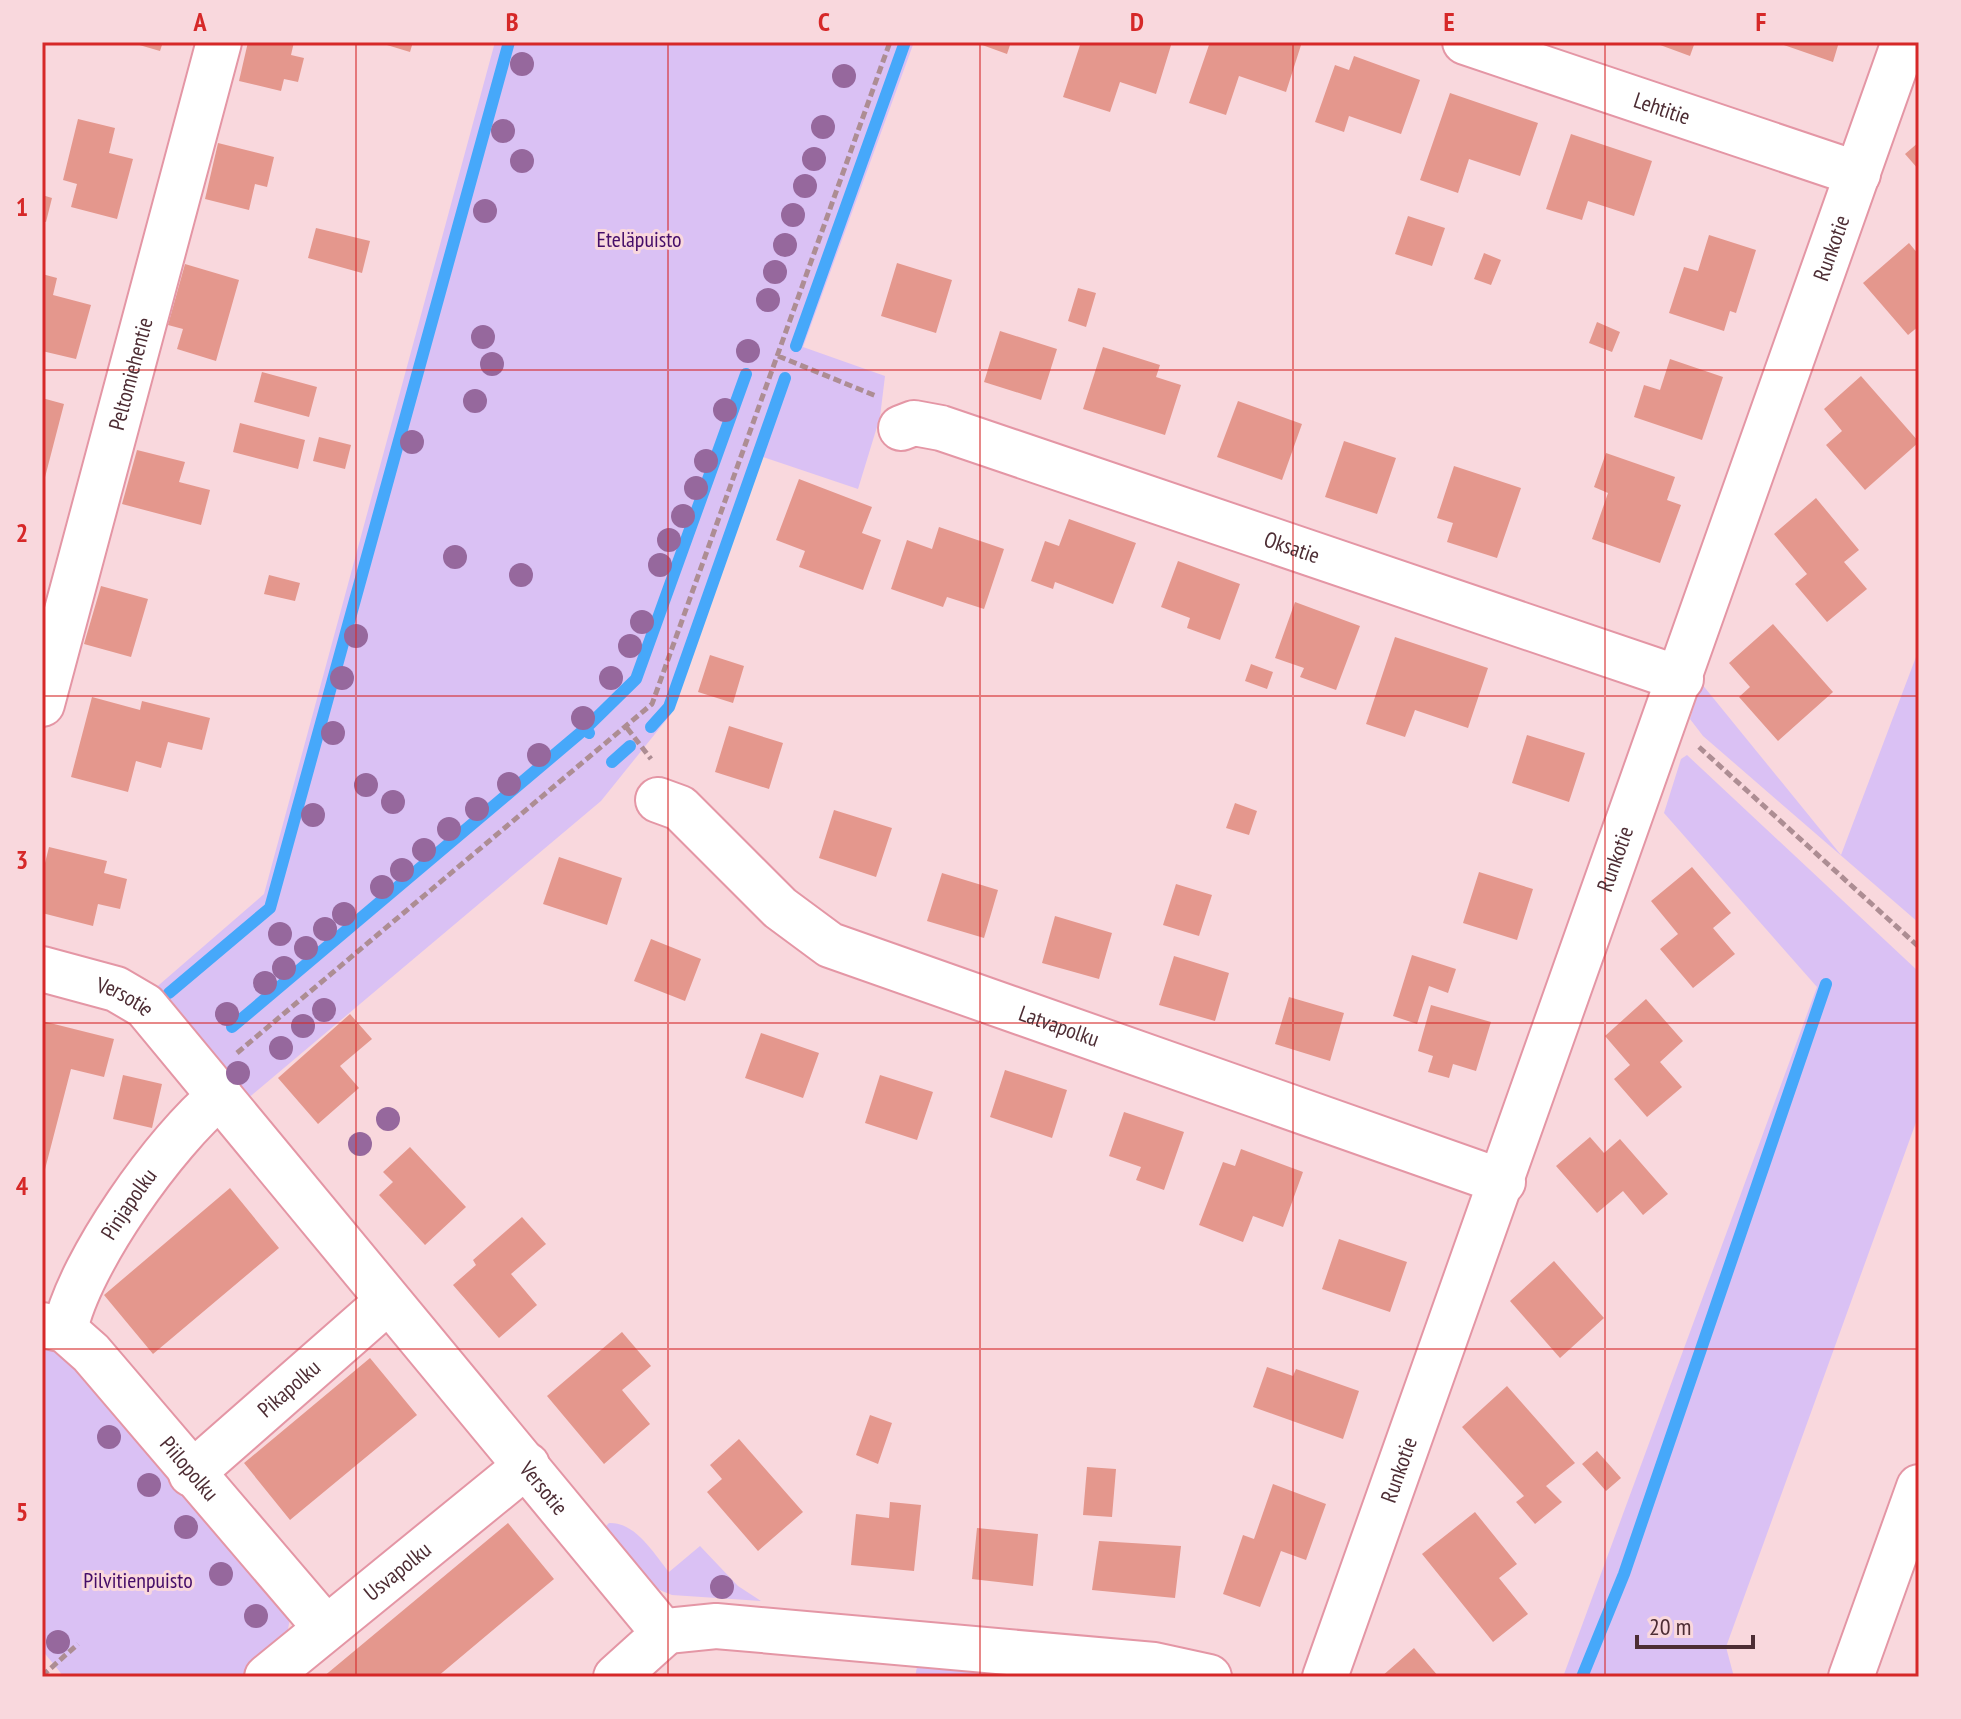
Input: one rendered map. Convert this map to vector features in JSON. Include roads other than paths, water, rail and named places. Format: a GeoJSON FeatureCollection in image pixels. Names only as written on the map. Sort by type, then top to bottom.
{"type":"FeatureCollection","features":[{"type":"Feature","properties":{"kind":"street","name":"Peltomiehentie"},"geometry":{"type":"LineString","coordinates":[[42,704],[219,42]]}},
{"type":"Feature","properties":{"kind":"street","name":"Lehtitie"},"geometry":{"type":"LineString","coordinates":[[1465,42],[1858,174]]}},
{"type":"Feature","properties":{"kind":"street","name":"Runkotie"},"geometry":{"type":"LineString","coordinates":[[1325,1677],[1666,724],[1904,42]]}},
{"type":"Feature","properties":{"kind":"street","name":"Oksatie"},"geometry":{"type":"LineString","coordinates":[[901,428],[914,423],[941,428],[1681,679]]}},
{"type":"Feature","properties":{"kind":"street","name":"Latvapolku"},"geometry":{"type":"LineString","coordinates":[[658,800],[680,808],[780,908],[830,945],[1503,1182]]}},
{"type":"Feature","properties":{"kind":"street","name":"Versotie"},"geometry":{"type":"LineString","coordinates":[[42,969],[103,984],[137,999],[387,1302],[527,1465],[650,1619],[667,1631]]}},
{"type":"Feature","properties":{"kind":"street","name":"Pinjapolku"},"geometry":{"type":"LineString","coordinates":[[53,1328],[73,1298],[98,1249],[212,1088]]}},
{"type":"Feature","properties":{"kind":"street","name":"Pikapolku"},"geometry":{"type":"LineString","coordinates":[[191,1474],[387,1302]]}},
{"type":"Feature","properties":{"kind":"street","name":"Piilopolku"},"geometry":{"type":"LineString","coordinates":[[53,1328],[91,1353],[191,1474],[326,1628]]}},
{"type":"Feature","properties":{"kind":"street","name":"Usvapolku"},"geometry":{"type":"LineString","coordinates":[[267,1677],[527,1465]]}},
{"type":"Feature","properties":{"kind":"street"},"geometry":{"type":"LineString","coordinates":[[1851,1677],[1904,1565],[1919,1487]]}},
{"type":"Feature","properties":{"kind":"street"},"geometry":{"type":"LineString","coordinates":[[616,1677],[667,1631],[716,1626],[1154,1665],[1209,1677]]}},
{"type":"Feature","properties":{"kind":"waterway"},"geometry":{"type":"LineString","coordinates":[[169,993],[270,908],[509,42]]}},
{"type":"Feature","properties":{"kind":"waterway"},"geometry":{"type":"LineString","coordinates":[[796,346],[905,42]]}},
{"type":"Feature","properties":{"kind":"waterway"},"geometry":{"type":"LineString","coordinates":[[586,728],[636,679],[746,374]]}},
{"type":"Feature","properties":{"kind":"waterway"},"geometry":{"type":"LineString","coordinates":[[651,727],[669,707],[785,378]]}},
{"type":"Feature","properties":{"kind":"waterway"},"geometry":{"type":"LineString","coordinates":[[232,1027],[586,728],[589,733]]}},
{"type":"Feature","properties":{"kind":"waterway"},"geometry":{"type":"LineString","coordinates":[[612,762],[630,746]]}},
{"type":"Feature","properties":{"kind":"waterway"},"geometry":{"type":"LineString","coordinates":[[1582,1677],[1624,1574],[1826,984]]}},
{"type":"Feature","properties":{"kind":"park label","name":"Eteläpuisto"},"geometry":{"type":"Point","coordinates":[639,239]}},
{"type":"Feature","properties":{"kind":"park label","name":"Pilvitienpuisto"},"geometry":{"type":"Point","coordinates":[138,1580]}}]}
